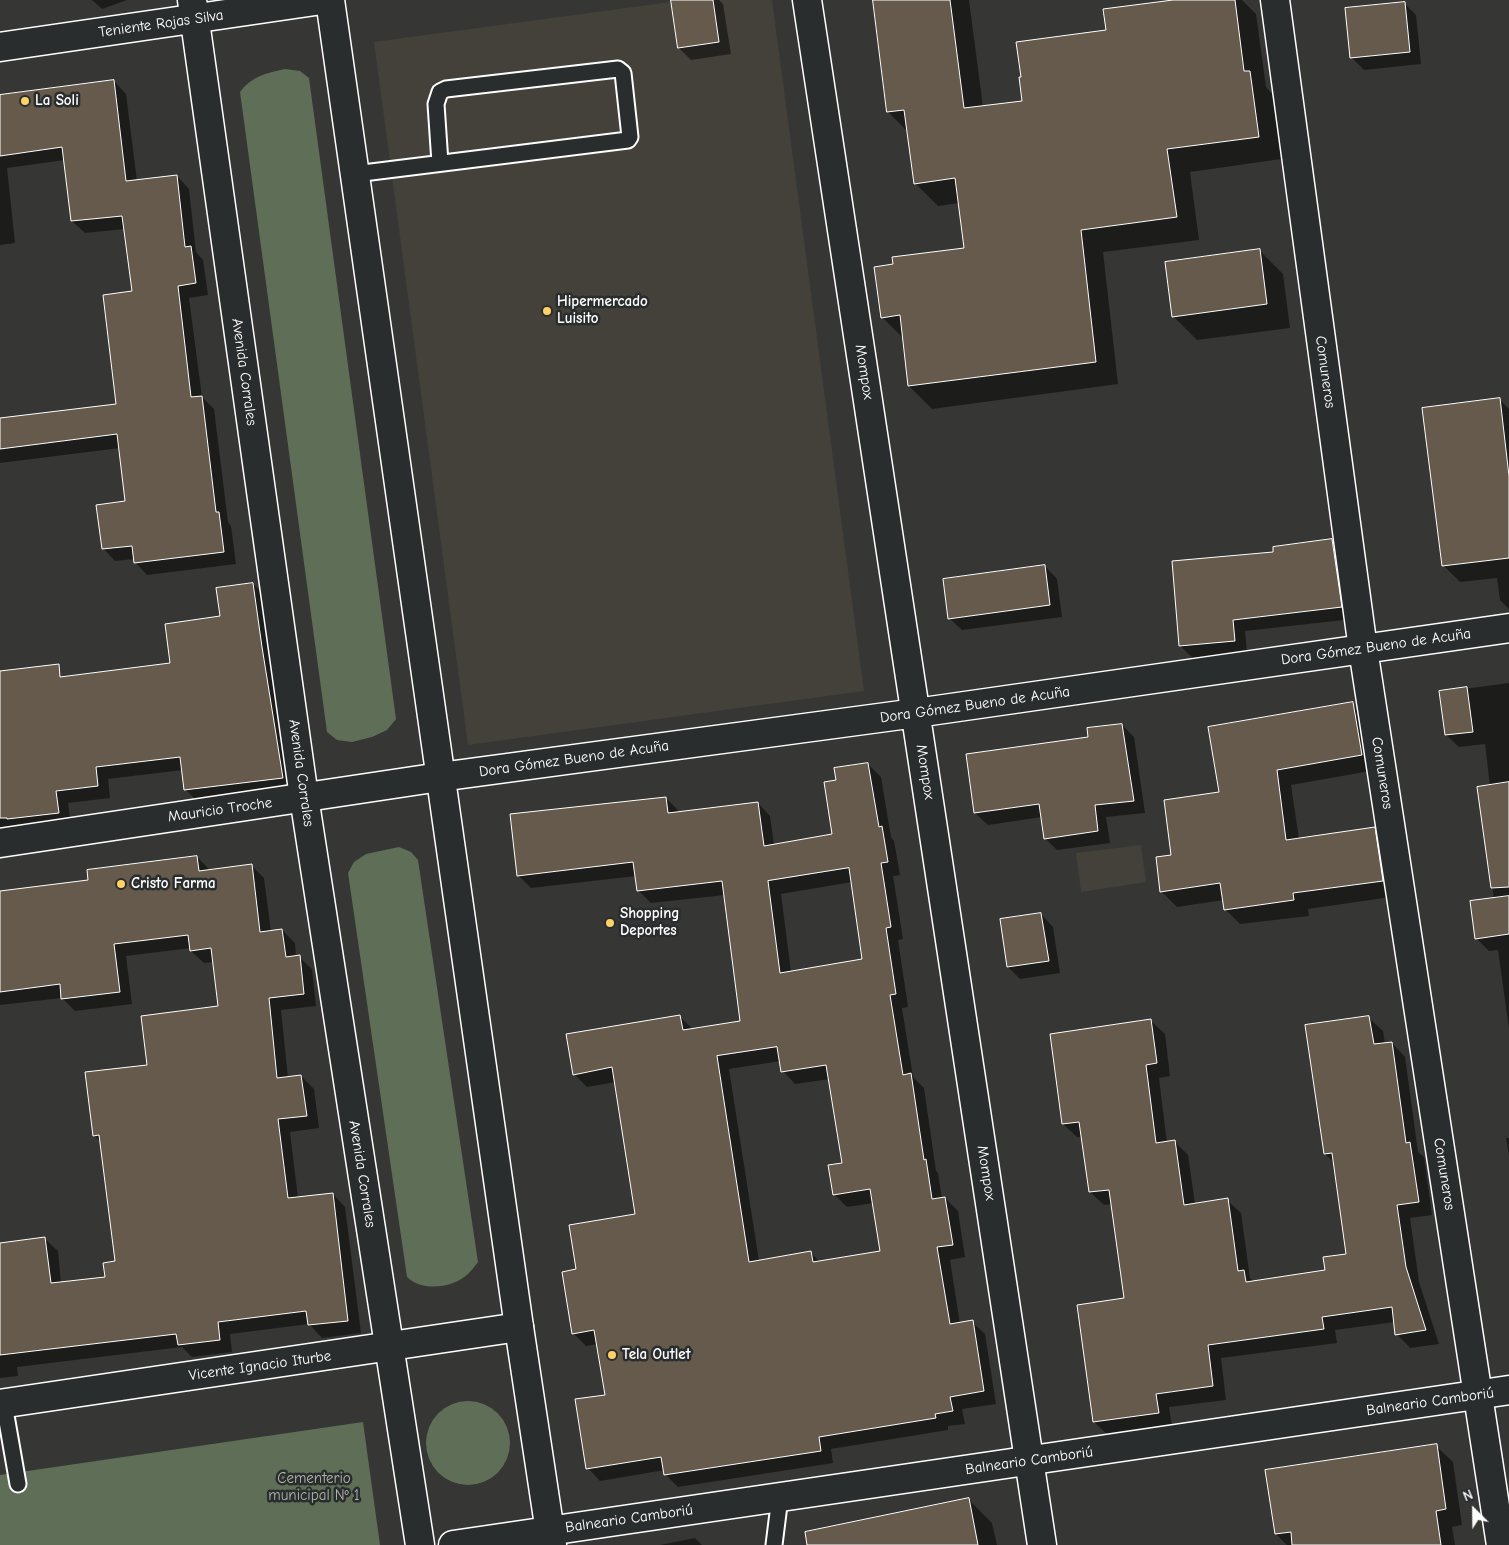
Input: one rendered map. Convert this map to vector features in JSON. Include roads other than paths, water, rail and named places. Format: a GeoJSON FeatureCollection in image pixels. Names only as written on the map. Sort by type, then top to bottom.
{"type":"FeatureCollection","features":[{"type":"Feature","properties":{"kind":"street","name":"Teniente Rojas Silva"},"geometry":{"type":"LineString","coordinates":[[0,47],[194,9],[322,0]]}},
{"type":"Feature","properties":{"kind":"street"},"geometry":{"type":"LineString","coordinates":[[330,0],[519,1327],[551,1538]]}},
{"type":"Feature","properties":{"kind":"street","name":"Mompox"},"geometry":{"type":"LineString","coordinates":[[807,0],[1042,1545]]}},
{"type":"Feature","properties":{"kind":"street","name":"Comuneros"},"geometry":{"type":"LineString","coordinates":[[1275,0],[1363,649],[1501,1545]]}},
{"type":"Feature","properties":{"kind":"street","name":"Avenida Corrales"},"geometry":{"type":"LineString","coordinates":[[194,9],[304,797],[420,1545]]}},
{"type":"Feature","properties":{"kind":"street","name":"Dora Gómez Bueno de Acuña"},"geometry":{"type":"LineString","coordinates":[[440,777],[916,713],[1509,628]]}},
{"type":"Feature","properties":{"kind":"street","name":"Mauricio Troche"},"geometry":{"type":"LineString","coordinates":[[0,843],[440,777]]}},
{"type":"Feature","properties":{"kind":"street","name":"Vicente Ignacio Iturbe"},"geometry":{"type":"LineString","coordinates":[[2,1404],[519,1327]]}},
{"type":"Feature","properties":{"kind":"street","name":"Balneario Camboriú"},"geometry":{"type":"LineString","coordinates":[[454,1545],[551,1538],[780,1497],[1509,1390]]}},
{"type":"Feature","properties":{"kind":"lane"},"geometry":{"type":"LineString","coordinates":[[355,174],[629,139],[623,73],[618,69],[446,89],[440,92],[436,104],[440,163]]}},
{"type":"Feature","properties":{"kind":"lane"},"geometry":{"type":"LineString","coordinates":[[2,1404],[18,1484]]}},
{"type":"Feature","properties":{"kind":"lane"},"geometry":{"type":"LineString","coordinates":[[774,1545],[780,1497]]}},
{"type":"Feature","properties":{"kind":"place","name":"La Soli"},"geometry":{"type":"Point","coordinates":[25,101]}},
{"type":"Feature","properties":{"kind":"place","name":"Hipermercado Luisito"},"geometry":{"type":"Point","coordinates":[547,311]}},
{"type":"Feature","properties":{"kind":"place","name":"Cristo Farma"},"geometry":{"type":"Point","coordinates":[121,884]}},
{"type":"Feature","properties":{"kind":"place","name":"Shopping Deportes"},"geometry":{"type":"Point","coordinates":[610,923]}},
{"type":"Feature","properties":{"kind":"place","name":"Tela Outlet"},"geometry":{"type":"Point","coordinates":[612,1355]}},
{"type":"Feature","properties":{"kind":"park label","name":"Cementerio municipal Nº 1"},"geometry":{"type":"Point","coordinates":[314,1488]}}]}
